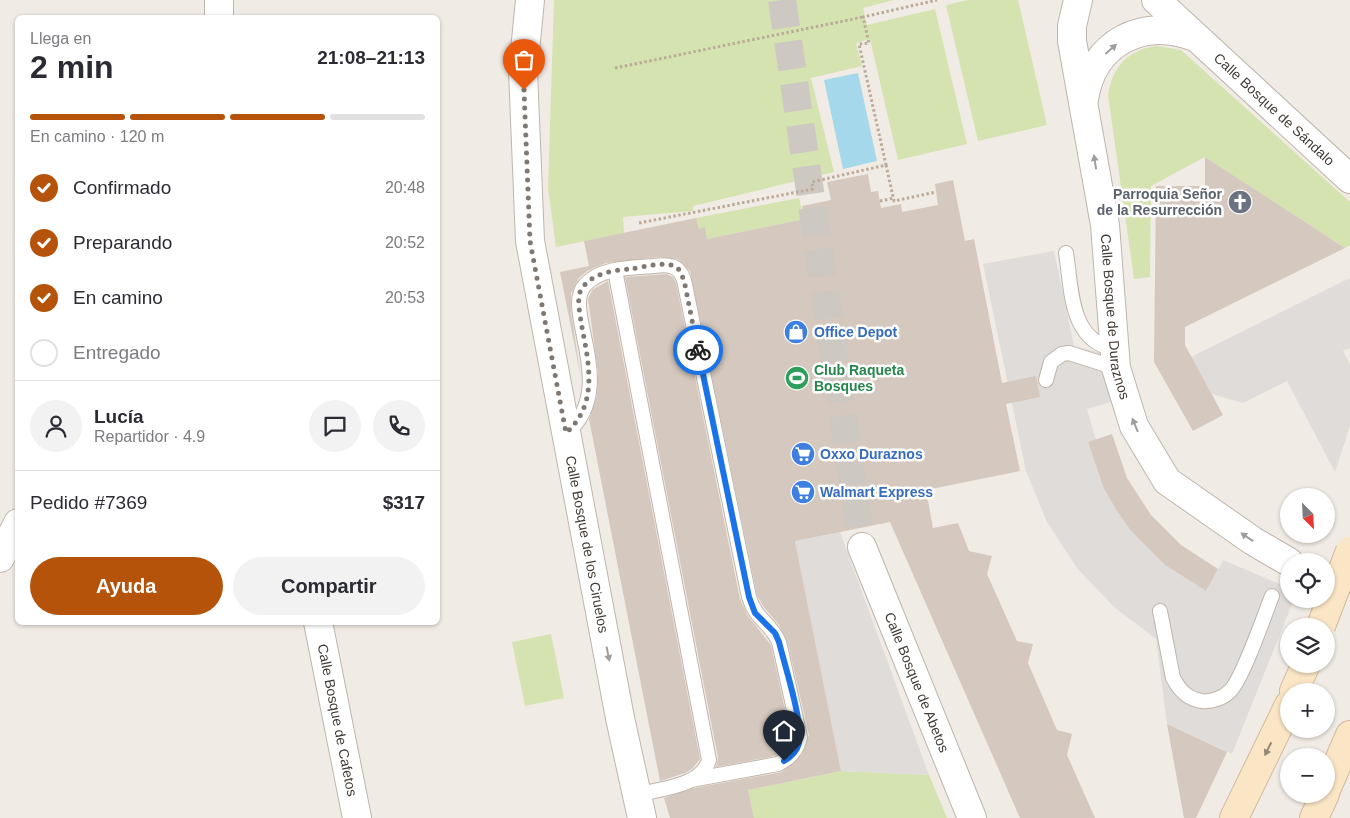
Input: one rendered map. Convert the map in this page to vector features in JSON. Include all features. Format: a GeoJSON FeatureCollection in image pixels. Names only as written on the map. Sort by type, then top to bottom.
{"type":"FeatureCollection","features":[{"type":"Feature","properties":{"kind":"main road"},"geometry":{"type":"LineString","coordinates":[[1323,618],[1350,551]]}},
{"type":"Feature","properties":{"kind":"main road"},"geometry":{"type":"LineString","coordinates":[[1234,818],[1280,723]]}},
{"type":"Feature","properties":{"kind":"main road"},"geometry":{"type":"LineString","coordinates":[[1335,771],[1350,736]]}},
{"type":"Feature","properties":{"kind":"main road"},"geometry":{"type":"LineString","coordinates":[[1314,818],[1321,803]]}},
{"type":"Feature","properties":{"kind":"street"},"geometry":{"type":"LineString","coordinates":[[219,0],[219,15]]}},
{"type":"Feature","properties":{"kind":"street","name":"Calle Bosque de los Ciruelos"},"geometry":{"type":"LineString","coordinates":[[530,0],[523,71],[530,241],[620,718],[639,806]]}},
{"type":"Feature","properties":{"kind":"street","name":"Calle Bosque de Duraznos"},"geometry":{"type":"LineString","coordinates":[[1078,0],[1072,26],[1072,41],[1086,107],[1105,225],[1115,358],[1134,426],[1167,481],[1253,541],[1280,557]]}},
{"type":"Feature","properties":{"kind":"street","name":"Calle Bosque de Sándalo"},"geometry":{"type":"LineString","coordinates":[[1156,0],[1350,178]]}},
{"type":"Feature","properties":{"kind":"street","name":"Calle Bosque de Sándalo"},"geometry":{"type":"LineString","coordinates":[[1086,107],[1087,84],[1095,67],[1106,51],[1121,40],[1138,32],[1157,29],[1175,30],[1199,38]]}},
{"type":"Feature","properties":{"kind":"street"},"geometry":{"type":"LineString","coordinates":[[0,558],[15,529]]}},
{"type":"Feature","properties":{"kind":"street","name":"Calle Bosque de Abetos"},"geometry":{"type":"LineString","coordinates":[[862,548],[972,818]]}},
{"type":"Feature","properties":{"kind":"street"},"geometry":{"type":"LineString","coordinates":[[1335,588],[1350,595]]}},
{"type":"Feature","properties":{"kind":"street","name":"Calle Bosque de Cafetos"},"geometry":{"type":"LineString","coordinates":[[319,625],[357,818]]}},
{"type":"Feature","properties":{"kind":"lane"},"geometry":{"type":"LineString","coordinates":[[1066,253],[1078,323],[1089,338],[1105,347],[1115,358]]}},
{"type":"Feature","properties":{"kind":"lane"},"geometry":{"type":"LineString","coordinates":[[566,433],[582,414],[589,386],[589,360],[580,310],[580,292],[585,284],[615,270],[663,265],[675,266],[682,274],[749,597],[755,613],[775,633],[779,642],[799,730],[798,745],[790,757],[784,761],[691,780]]}},
{"type":"Feature","properties":{"kind":"lane"},"geometry":{"type":"LineString","coordinates":[[615,270],[709,750],[703,774],[639,806]]}},
{"type":"Feature","properties":{"kind":"lane"},"geometry":{"type":"LineString","coordinates":[[1046,380],[1051,362],[1062,354],[1069,353],[1115,358]]}},
{"type":"Feature","properties":{"kind":"lane"},"geometry":{"type":"LineString","coordinates":[[1160,610],[1174,678],[1182,692],[1190,697],[1206,701],[1215,700],[1230,692],[1235,685],[1272,596]]}},
{"type":"Feature","properties":{"kind":"path"},"geometry":{"type":"LineString","coordinates":[[615,68],[937,0]]}},
{"type":"Feature","properties":{"kind":"path"},"geometry":{"type":"LineString","coordinates":[[862,17],[869,43],[859,44],[894,201],[936,192]]}},
{"type":"Feature","properties":{"kind":"path"},"geometry":{"type":"LineString","coordinates":[[639,223],[814,189],[812,182],[886,165]]}},
{"type":"Feature","properties":{"kind":"path"},"geometry":{"type":"LineString","coordinates":[[880,201],[894,198]]}},
{"type":"Feature","properties":{"kind":"green space"},"geometry":{"type":"Polygon","coordinates":[[[554,0],[894,0],[863,8],[867,25],[935,9],[967,144],[898,160],[870,39],[856,43],[862,66],[811,78],[834,172],[693,206],[693,211],[623,217],[624,233],[556,247],[548,188],[554,0]]]}},
{"type":"Feature","properties":{"kind":"green space"},"geometry":{"type":"Polygon","coordinates":[[[968,0],[1018,0],[1047,125],[978,141],[946,5],[968,0]]]}},
{"type":"Feature","properties":{"kind":"green space"},"geometry":{"type":"Polygon","coordinates":[[[1156,46],[1181,50],[1350,202],[1350,245],[1345,248],[1205,157],[1151,186],[1150,277],[1134,279],[1108,95],[1113,76],[1123,62],[1137,51],[1156,46]]]}},
{"type":"Feature","properties":{"kind":"green space"},"geometry":{"type":"Polygon","coordinates":[[[799,198],[804,219],[707,239],[705,228],[699,229],[696,218],[799,198]]]}},
{"type":"Feature","properties":{"kind":"green space"},"geometry":{"type":"Polygon","coordinates":[[[551,634],[564,698],[525,706],[512,642],[551,634]]]}},
{"type":"Feature","properties":{"kind":"green space"},"geometry":{"type":"Polygon","coordinates":[[[841,771],[929,775],[947,818],[754,818],[748,790],[841,771]]]}},
{"type":"Feature","properties":{"kind":"shaded area"},"geometry":{"type":"Polygon","coordinates":[[[1054,251],[1074,346],[1106,354],[1115,401],[1087,409],[1096,440],[1088,442],[1104,489],[1131,531],[1165,565],[1206,591],[1223,560],[1280,584],[1280,608],[1290,608],[1286,618],[1280,618],[1280,634],[1232,754],[1167,724],[1156,639],[1114,607],[1077,568],[1047,522],[1026,471],[983,264],[1054,251]]]}},
{"type":"Feature","properties":{"kind":"shaded area"},"geometry":{"type":"Polygon","coordinates":[[[1350,278],[1350,348],[1343,351],[1350,364],[1350,426],[1335,472],[1287,381],[1243,403],[1212,394],[1191,357],[1350,278]]]}},
{"type":"Feature","properties":{"kind":"shaded area"},"geometry":{"type":"Polygon","coordinates":[[[840,532],[929,775],[841,771],[795,541],[840,532]]]}},
{"type":"Feature","properties":{"kind":"water"},"geometry":{"type":"Polygon","coordinates":[[[858,73],[877,161],[843,169],[824,80],[858,73]]]}},
{"type":"Feature","properties":{"kind":"building"},"geometry":{"type":"Polygon","coordinates":[[[1205,157],[1345,248],[1185,327],[1185,345],[1223,415],[1193,431],[1154,362],[1156,186],[1205,186],[1205,157]]]}},
{"type":"Feature","properties":{"kind":"building"},"geometry":{"type":"Polygon","coordinates":[[[868,174],[871,192],[878,191],[881,208],[901,204],[902,212],[938,205],[935,184],[953,180],[965,241],[974,239],[1002,383],[1036,376],[1040,397],[1006,404],[1020,471],[926,490],[933,528],[958,523],[969,551],[992,556],[987,574],[1017,641],[1033,644],[1028,663],[1057,730],[1072,734],[1067,755],[1095,818],[1020,818],[890,522],[795,541],[841,771],[748,790],[754,818],[670,818],[664,798],[694,788],[782,772],[802,755],[809,735],[787,640],[779,625],[763,606],[757,595],[690,271],[677,259],[659,257],[606,263],[587,271],[579,278],[571,293],[571,312],[581,378],[560,272],[589,266],[584,241],[696,218],[699,229],[705,227],[707,239],[804,219],[802,206],[831,200],[827,182],[868,174]]]}},
{"type":"Feature","properties":{"kind":"building"},"geometry":{"type":"Polygon","coordinates":[[[667,274],[673,277],[676,283],[740,599],[748,616],[771,645],[791,737],[786,748],[775,756],[716,767],[718,758],[625,277],[667,274]]]}},
{"type":"Feature","properties":{"kind":"building"},"geometry":{"type":"Polygon","coordinates":[[[608,281],[700,759],[692,769],[685,773],[660,781],[589,419],[597,396],[598,372],[588,299],[592,290],[608,281]]]}},
{"type":"Feature","properties":{"kind":"building"},"geometry":{"type":"Polygon","coordinates":[[[1112,434],[1127,478],[1151,515],[1181,545],[1218,569],[1206,591],[1165,565],[1131,531],[1117,511],[1104,489],[1088,442],[1112,434]]]}},
{"type":"Feature","properties":{"kind":"building"},"geometry":{"type":"Polygon","coordinates":[[[1167,724],[1227,752],[1196,818],[1184,818],[1167,724]]]}},
{"type":"Feature","properties":{"kind":"tunnel"},"geometry":{"type":"LineString","coordinates":[[782,0],[862,547]]}},
{"type":"Feature","properties":{"kind":"way so far"},"geometry":{"type":"LineString","coordinates":[[524,90],[530,241],[566,433],[574,426],[582,414],[588,396],[589,360],[580,316],[579,298],[585,284],[605,273],[615,270],[663,265],[675,266],[682,274],[684,280],[698,350]]}},
{"type":"Feature","properties":{"kind":"place","name":"Parroquia Señor de la Resurrección"},"geometry":{"type":"Point","coordinates":[1240,202]}},
{"type":"Feature","properties":{"kind":"place","name":"Office Depot"},"geometry":{"type":"Point","coordinates":[796,332]}},
{"type":"Feature","properties":{"kind":"place","name":"Club Raqueta Bosques"},"geometry":{"type":"Point","coordinates":[797,378]}},
{"type":"Feature","properties":{"kind":"place","name":"Oxxo Duraznos"},"geometry":{"type":"Point","coordinates":[803,454]}},
{"type":"Feature","properties":{"kind":"place","name":"Walmart Express"},"geometry":{"type":"Point","coordinates":[803,492]}},
{"type":"Feature","properties":{"kind":"route"},"geometry":{"type":"LineString","coordinates":[[698,350],[749,597],[755,613],[775,633],[779,642],[799,730],[800,737],[795,752],[784,761]]}}]}
